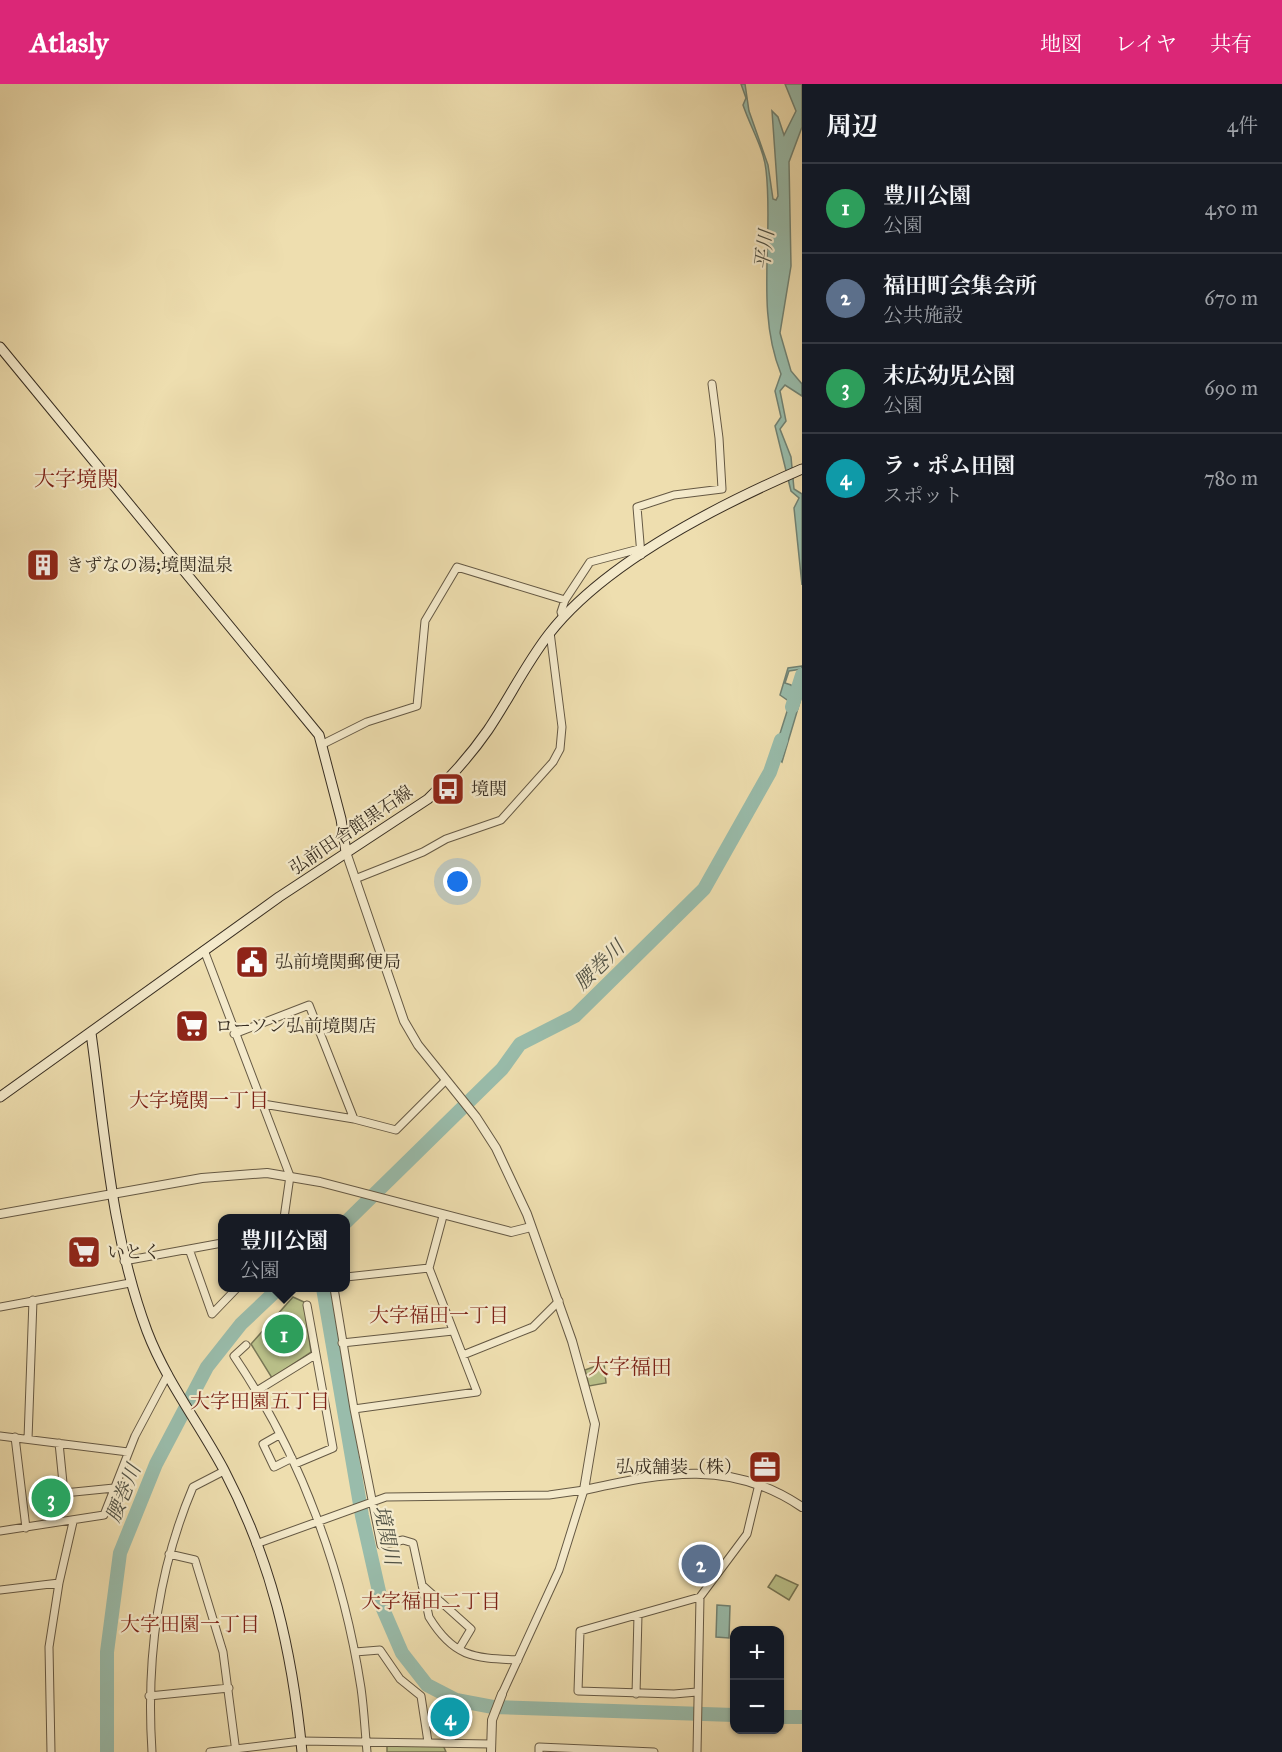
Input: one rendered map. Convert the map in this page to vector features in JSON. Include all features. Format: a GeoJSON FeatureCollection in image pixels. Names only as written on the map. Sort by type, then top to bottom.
{"type":"FeatureCollection","features":[{"type":"Feature","properties":{"kind":"main road"},"geometry":{"type":"LineString","coordinates":[[0,346],[311,725],[323,744],[341,819],[346,852]]}},
{"type":"Feature","properties":{"kind":"main road","name":"弘前田舎館黒石線"},"geometry":{"type":"LineString","coordinates":[[0,1097],[346,852],[410,812],[444,784],[488,730],[528,662],[550,633],[596,587],[640,552],[723,505],[802,469]]}},
{"type":"Feature","properties":{"kind":"main road"},"geometry":{"type":"LineString","coordinates":[[91,1033],[111,1194],[130,1283],[148,1334],[176,1389],[224,1471],[272,1580],[281,1615],[302,1752]]}},
{"type":"Feature","properties":{"kind":"street"},"geometry":{"type":"LineString","coordinates":[[563,618],[561,612],[565,600],[590,562],[640,552],[637,507],[674,495],[722,489],[719,438],[712,384]]}},
{"type":"Feature","properties":{"kind":"street"},"geometry":{"type":"LineString","coordinates":[[323,744],[367,723],[417,706],[425,621],[457,567],[565,600]]}},
{"type":"Feature","properties":{"kind":"street"},"geometry":{"type":"LineString","coordinates":[[355,879],[413,856],[446,839],[501,820],[519,797],[544,774],[560,749],[561,727],[550,633]]}},
{"type":"Feature","properties":{"kind":"street"},"geometry":{"type":"LineString","coordinates":[[210,1752],[301,1741],[448,1742],[491,1748],[492,1720],[559,1570],[584,1490],[596,1424],[559,1301],[511,1177],[476,1117],[418,1045],[404,1021],[346,852]]}},
{"type":"Feature","properties":{"kind":"street"},"geometry":{"type":"LineString","coordinates":[[204,951],[234,1034],[291,1176],[285,1214]]}},
{"type":"Feature","properties":{"kind":"street"},"geometry":{"type":"LineString","coordinates":[[234,1034],[309,1005],[354,1119]]}},
{"type":"Feature","properties":{"kind":"street"},"geometry":{"type":"LineString","coordinates":[[263,1104],[354,1119],[396,1130],[446,1080]]}},
{"type":"Feature","properties":{"kind":"street"},"geometry":{"type":"LineString","coordinates":[[0,1214],[235,1174],[291,1176],[511,1232],[531,1227]]}},
{"type":"Feature","properties":{"kind":"street"},"geometry":{"type":"LineString","coordinates":[[354,1409],[477,1392],[429,1268],[444,1216]]}},
{"type":"Feature","properties":{"kind":"street"},"geometry":{"type":"LineString","coordinates":[[124,1261],[218,1244]]}},
{"type":"Feature","properties":{"kind":"street"},"geometry":{"type":"LineString","coordinates":[[189,1249],[212,1314],[232,1292]]}},
{"type":"Feature","properties":{"kind":"street"},"geometry":{"type":"LineString","coordinates":[[350,1276],[429,1268]]}},
{"type":"Feature","properties":{"kind":"street"},"geometry":{"type":"LineString","coordinates":[[0,1307],[130,1283]]}},
{"type":"Feature","properties":{"kind":"street"},"geometry":{"type":"LineString","coordinates":[[335,1292],[371,1502],[381,1545],[403,1540],[413,1543],[429,1617],[448,1642],[469,1656],[518,1660]]}},
{"type":"Feature","properties":{"kind":"street"},"geometry":{"type":"LineString","coordinates":[[28,1439],[33,1300]]}},
{"type":"Feature","properties":{"kind":"street"},"geometry":{"type":"LineString","coordinates":[[463,1355],[533,1327],[559,1301]]}},
{"type":"Feature","properties":{"kind":"street"},"geometry":{"type":"LineString","coordinates":[[279,1435],[263,1444],[274,1467],[333,1448],[306,1305]]}},
{"type":"Feature","properties":{"kind":"street"},"geometry":{"type":"LineString","coordinates":[[342,1343],[453,1330]]}},
{"type":"Feature","properties":{"kind":"street"},"geometry":{"type":"LineString","coordinates":[[246,1345],[234,1356],[293,1461],[319,1522],[340,1587],[362,1690],[367,1752]]}},
{"type":"Feature","properties":{"kind":"street"},"geometry":{"type":"LineString","coordinates":[[255,1392],[315,1355]]}},
{"type":"Feature","properties":{"kind":"street"},"geometry":{"type":"LineString","coordinates":[[0,1531],[73,1522],[104,1515],[128,1452],[168,1374]]}},
{"type":"Feature","properties":{"kind":"street"},"geometry":{"type":"LineString","coordinates":[[0,1436],[128,1452]]}},
{"type":"Feature","properties":{"kind":"street"},"geometry":{"type":"LineString","coordinates":[[15,1437],[26,1528]]}},
{"type":"Feature","properties":{"kind":"street"},"geometry":{"type":"LineString","coordinates":[[59,1443],[64,1493],[114,1488]]}},
{"type":"Feature","properties":{"kind":"street"},"geometry":{"type":"LineString","coordinates":[[152,1752],[149,1696],[157,1612],[169,1554],[193,1487],[224,1471]]}},
{"type":"Feature","properties":{"kind":"street"},"geometry":{"type":"LineString","coordinates":[[256,1544],[386,1497],[549,1495],[678,1473],[720,1474],[759,1484],[802,1507]]}},
{"type":"Feature","properties":{"kind":"street"},"geometry":{"type":"LineString","coordinates":[[697,1752],[700,1597],[747,1534],[759,1484]]}},
{"type":"Feature","properties":{"kind":"street"},"geometry":{"type":"LineString","coordinates":[[51,1752],[49,1647],[59,1583],[73,1522]]}},
{"type":"Feature","properties":{"kind":"street"},"geometry":{"type":"LineString","coordinates":[[169,1554],[195,1560],[216,1621],[229,1688],[236,1750]]}},
{"type":"Feature","properties":{"kind":"street"},"geometry":{"type":"LineString","coordinates":[[0,1590],[59,1583]]}},
{"type":"Feature","properties":{"kind":"street"},"geometry":{"type":"LineString","coordinates":[[422,1585],[471,1629],[459,1650]]}},
{"type":"Feature","properties":{"kind":"street"},"geometry":{"type":"LineString","coordinates":[[697,1692],[636,1694],[578,1691],[580,1631],[700,1597]]}},
{"type":"Feature","properties":{"kind":"street"},"geometry":{"type":"LineString","coordinates":[[636,1694],[638,1615]]}},
{"type":"Feature","properties":{"kind":"street"},"geometry":{"type":"LineString","coordinates":[[354,1652],[380,1650],[400,1679],[422,1696],[428,1742]]}},
{"type":"Feature","properties":{"kind":"street"},"geometry":{"type":"LineString","coordinates":[[149,1696],[229,1688]]}},
{"type":"Feature","properties":{"kind":"street"},"geometry":{"type":"LineString","coordinates":[[448,1742],[448,1752]]}},
{"type":"Feature","properties":{"kind":"street"},"geometry":{"type":"LineString","coordinates":[[539,1752],[539,1747],[654,1752]]}},
{"type":"Feature","properties":{"kind":"green space"},"geometry":{"type":"Polygon","coordinates":[[[293,1297],[304,1302],[311,1352],[272,1378],[251,1344],[293,1297]]]}},
{"type":"Feature","properties":{"kind":"green space"},"geometry":{"type":"Polygon","coordinates":[[[604,1363],[606,1383],[589,1386],[585,1370],[604,1363]]]}},
{"type":"Feature","properties":{"kind":"green space"},"geometry":{"type":"Polygon","coordinates":[[[59,1492],[60,1501],[44,1503],[43,1494],[59,1492]]]}},
{"type":"Feature","properties":{"kind":"green space"},"geometry":{"type":"Polygon","coordinates":[[[776,1575],[798,1585],[789,1600],[768,1587],[776,1575]]]}},
{"type":"Feature","properties":{"kind":"green space"},"geometry":{"type":"Polygon","coordinates":[[[443,1745],[446,1752],[387,1752],[387,1746],[443,1745]]]}},
{"type":"Feature","properties":{"kind":"shaded area"},"geometry":{"type":"Polygon","coordinates":[[[741,84],[745,84],[749,111],[768,165],[773,199],[776,200],[778,196],[772,111],[778,117],[784,135],[796,111],[785,84],[802,84],[802,127],[789,162],[791,266],[780,333],[791,371],[802,384],[802,396],[785,385],[780,391],[786,421],[780,429],[791,457],[794,489],[802,494],[802,585],[794,508],[799,498],[791,491],[775,426],[781,417],[775,391],[781,374],[773,350],[767,299],[768,195],[766,170],[760,146],[743,105],[746,98],[741,84]]]}},
{"type":"Feature","properties":{"kind":"shaded area"},"geometry":{"type":"Polygon","coordinates":[[[802,666],[802,669],[789,671],[785,683],[791,685],[795,691],[800,689],[802,682],[802,695],[782,762],[771,751],[777,743],[790,702],[780,695],[788,668],[802,666]]]}},
{"type":"Feature","properties":{"kind":"shaded area"},"geometry":{"type":"Polygon","coordinates":[[[717,1605],[730,1606],[729,1638],[716,1637],[717,1605]]]}},
{"type":"Feature","properties":{"kind":"waterway","name":"腰巻川"},"geometry":{"type":"LineString","coordinates":[[792,707],[802,675]]}},
{"type":"Feature","properties":{"kind":"waterway","name":"腰巻川"},"geometry":{"type":"LineString","coordinates":[[350,1218],[502,1069],[520,1044],[575,1016],[704,889],[770,772],[781,740]]}},
{"type":"Feature","properties":{"kind":"waterway","name":"腰巻川"},"geometry":{"type":"LineString","coordinates":[[107,1752],[107,1652],[120,1553],[156,1464],[207,1367],[241,1324],[275,1292]]}},
{"type":"Feature","properties":{"kind":"waterway","name":"境関川"},"geometry":{"type":"LineString","coordinates":[[324,1292],[362,1516],[383,1609],[402,1653],[427,1685],[456,1700],[493,1707],[730,1715]]}},
{"type":"Feature","properties":{"kind":"waterway","name":"境関川"},"geometry":{"type":"LineString","coordinates":[[784,1717],[802,1717]]}},
{"type":"Feature","properties":{"kind":"place","name":"きずなの湯;境関温泉"},"geometry":{"type":"Point","coordinates":[43,565]}},
{"type":"Feature","properties":{"kind":"place","name":"境関"},"geometry":{"type":"Point","coordinates":[448,789]}},
{"type":"Feature","properties":{"kind":"place","name":"弘前境関郵便局"},"geometry":{"type":"Point","coordinates":[252,962]}},
{"type":"Feature","properties":{"kind":"place","name":"ローソン弘前境関店"},"geometry":{"type":"Point","coordinates":[192,1026]}},
{"type":"Feature","properties":{"kind":"place","name":"いとく"},"geometry":{"type":"Point","coordinates":[84,1252]}},
{"type":"Feature","properties":{"kind":"place","name":"豊川公園"},"geometry":{"type":"Point","coordinates":[284,1334]}},
{"type":"Feature","properties":{"kind":"place","name":"弘成舗装（株）"},"geometry":{"type":"Point","coordinates":[765,1467]}},
{"type":"Feature","properties":{"kind":"place","name":"末広幼児公園"},"geometry":{"type":"Point","coordinates":[51,1498]}},
{"type":"Feature","properties":{"kind":"place","name":"福田町会集会所"},"geometry":{"type":"Point","coordinates":[701,1564]}},
{"type":"Feature","properties":{"kind":"place","name":"ラ・ポム田園"},"geometry":{"type":"Point","coordinates":[450,1717]}},
{"type":"Feature","properties":{"kind":"district","name":"大字境関"},"geometry":{"type":"Point","coordinates":[76,479]}},
{"type":"Feature","properties":{"kind":"district","name":"大字境関一丁目"},"geometry":{"type":"Point","coordinates":[199,1100]}},
{"type":"Feature","properties":{"kind":"district","name":"大字福田一丁目"},"geometry":{"type":"Point","coordinates":[439,1315]}},
{"type":"Feature","properties":{"kind":"district","name":"大字福田"},"geometry":{"type":"Point","coordinates":[630,1367]}},
{"type":"Feature","properties":{"kind":"district","name":"大字田園五丁目"},"geometry":{"type":"Point","coordinates":[260,1401]}},
{"type":"Feature","properties":{"kind":"district","name":"大字福田二丁目"},"geometry":{"type":"Point","coordinates":[431,1601]}},
{"type":"Feature","properties":{"kind":"district","name":"大字田園一丁目"},"geometry":{"type":"Point","coordinates":[190,1624]}},
{"type":"Feature","properties":{"kind":"water label","name":"平川"},"geometry":{"type":"Point","coordinates":[764,250]}}]}
